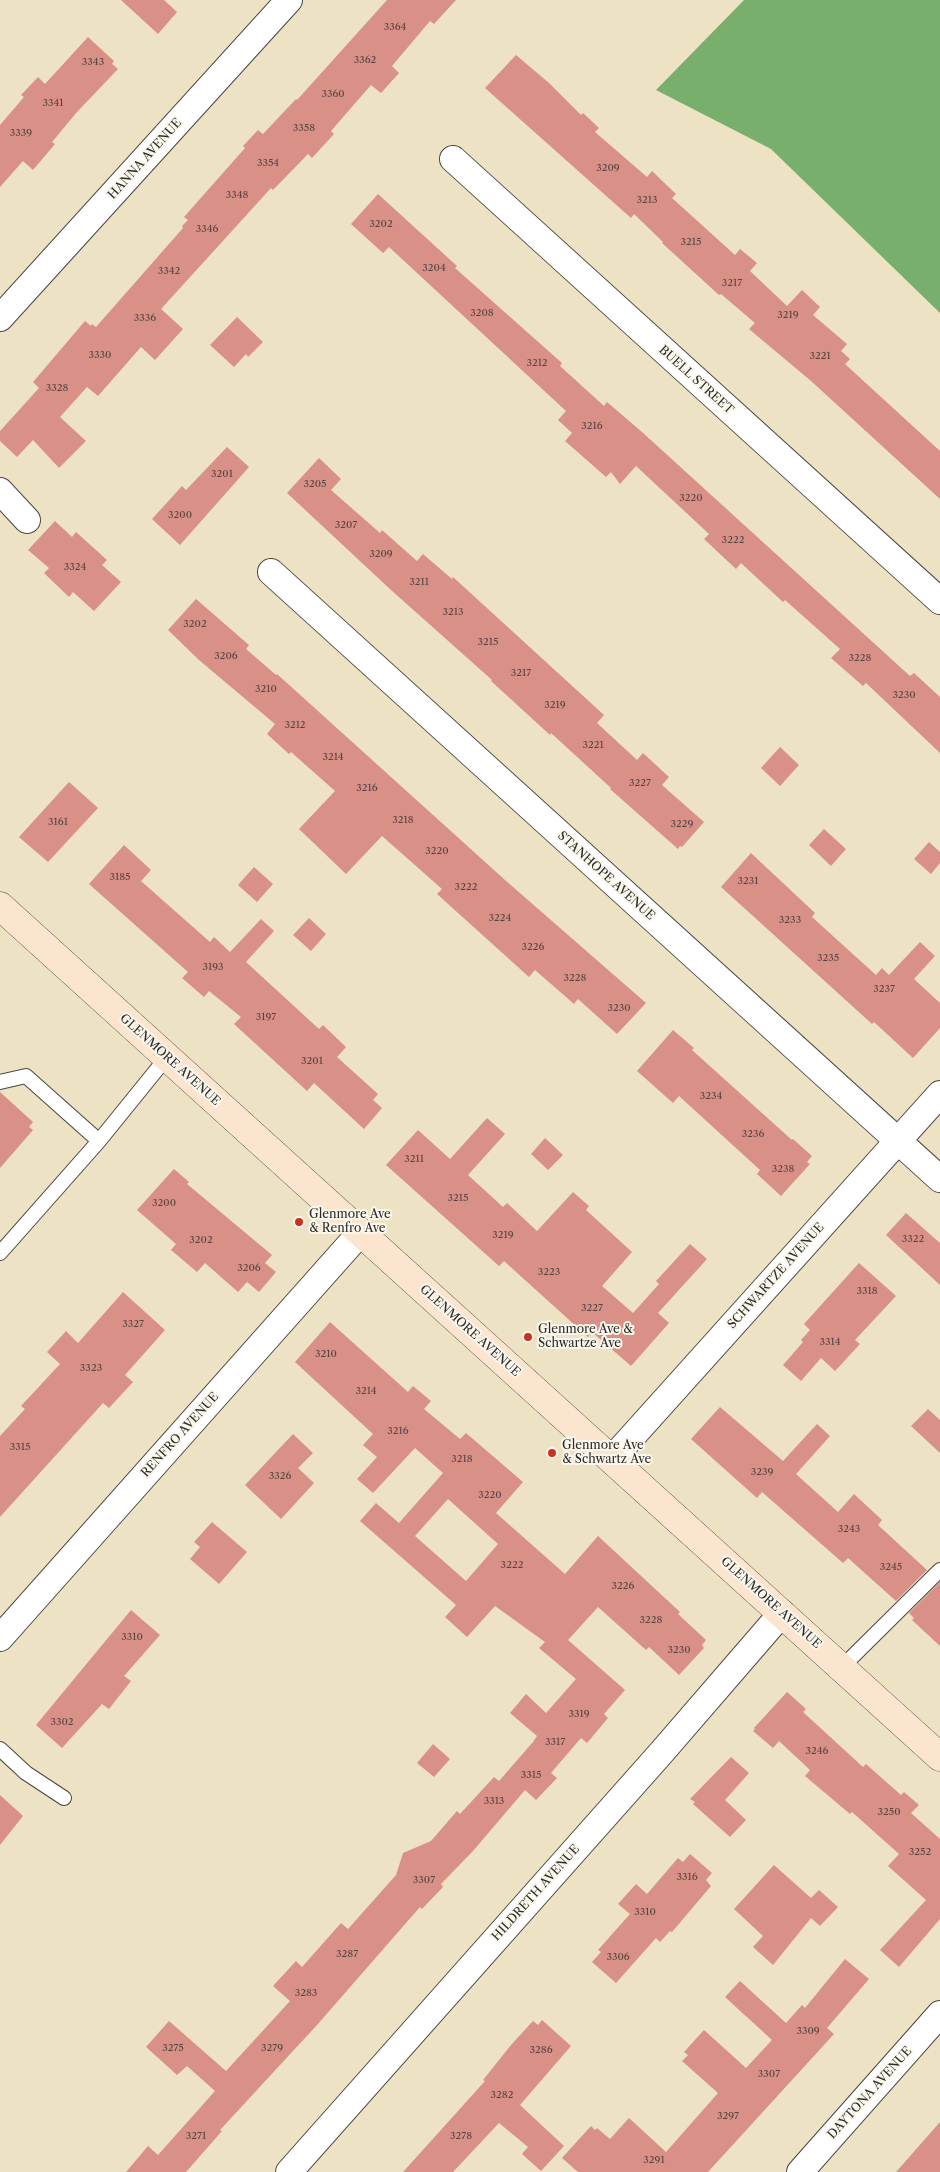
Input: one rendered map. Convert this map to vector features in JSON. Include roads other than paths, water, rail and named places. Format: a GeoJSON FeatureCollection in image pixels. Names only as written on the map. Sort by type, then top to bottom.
{"type":"FeatureCollection","features":[{"type":"Feature","properties":{"kind":"street","name":"HANNA AVENUE"},"geometry":{"type":"LineString","coordinates":[[0,318],[289,0]]}},
{"type":"Feature","properties":{"kind":"street","name":"BUELL STREET"},"geometry":{"type":"LineString","coordinates":[[453,159],[940,601]]}},
{"type":"Feature","properties":{"kind":"street"},"geometry":{"type":"LineString","coordinates":[[0,491],[27,520]]}},
{"type":"Feature","properties":{"kind":"street","name":"STANHOPE AVENUE"},"geometry":{"type":"LineString","coordinates":[[271,572],[940,1180]]}},
{"type":"Feature","properties":{"kind":"street","name":"GLENMORE AVENUE"},"geometry":{"type":"LineString","coordinates":[[0,906],[940,1757]]}},
{"type":"Feature","properties":{"kind":"street","name":"SCHWARTZE AVENUE"},"geometry":{"type":"LineString","coordinates":[[612,1459],[940,1094]]}},
{"type":"Feature","properties":{"kind":"street","name":"RENFRO AVENUE"},"geometry":{"type":"LineString","coordinates":[[0,1638],[361,1232]]}},
{"type":"Feature","properties":{"kind":"street","name":"HILDRETH AVENUE"},"geometry":{"type":"LineString","coordinates":[[289,2172],[661,1753],[782,1613]]}},
{"type":"Feature","properties":{"kind":"street","name":"DAYTONA AVENUE"},"geometry":{"type":"LineString","coordinates":[[800,2172],[940,2014]]}},
{"type":"Feature","properties":{"kind":"lane"},"geometry":{"type":"LineString","coordinates":[[0,1253],[99,1141],[167,1057]]}},
{"type":"Feature","properties":{"kind":"lane"},"geometry":{"type":"LineString","coordinates":[[0,1082],[26,1076],[99,1141]]}},
{"type":"Feature","properties":{"kind":"lane"},"geometry":{"type":"LineString","coordinates":[[842,1667],[940,1570]]}},
{"type":"Feature","properties":{"kind":"lane"},"geometry":{"type":"LineString","coordinates":[[0,1749],[26,1773],[64,1798]]}},
{"type":"Feature","properties":{"kind":"place","name":"Glenmore Ave & Renfro Ave"},"geometry":{"type":"Point","coordinates":[299,1222]}},
{"type":"Feature","properties":{"kind":"place","name":"Glenmore Ave & Schwartze Ave"},"geometry":{"type":"Point","coordinates":[528,1337]}},
{"type":"Feature","properties":{"kind":"place","name":"Glenmore Ave & Schwartz Ave"},"geometry":{"type":"Point","coordinates":[552,1453]}}]}
